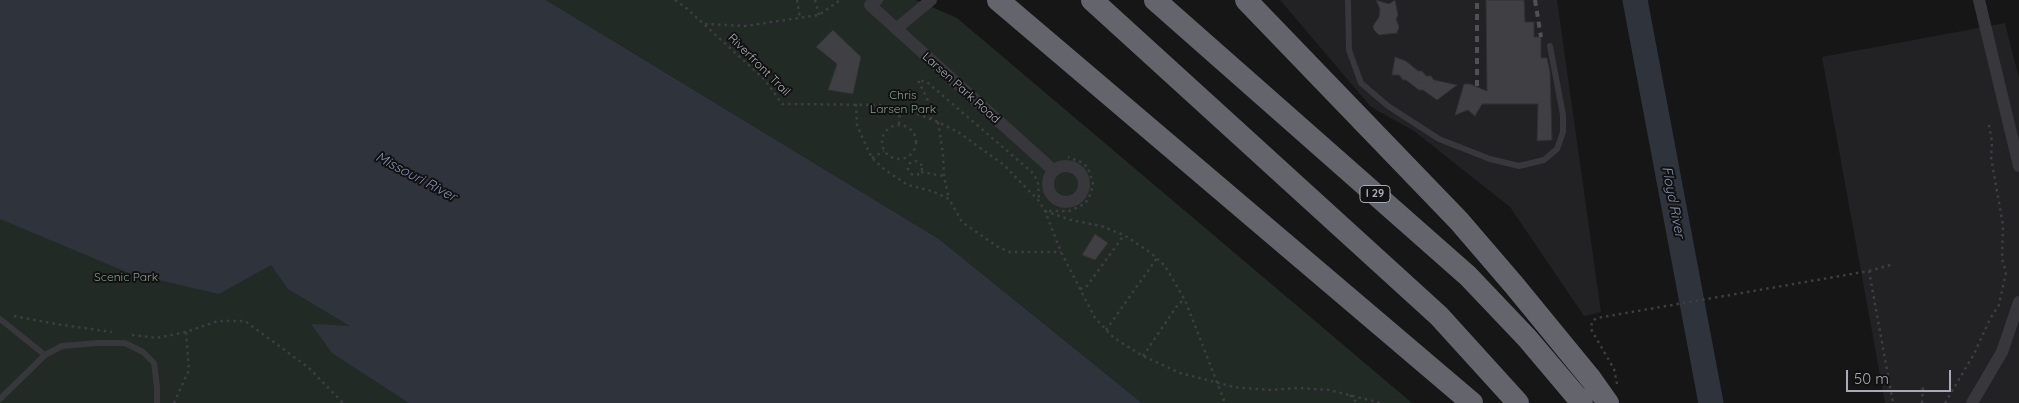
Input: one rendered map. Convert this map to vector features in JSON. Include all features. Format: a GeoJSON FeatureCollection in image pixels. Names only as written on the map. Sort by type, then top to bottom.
{"type":"FeatureCollection","features":[{"type":"Feature","properties":{"kind":"highway"},"geometry":{"type":"LineString","coordinates":[[998,0],[1472,403]]}},
{"type":"Feature","properties":{"kind":"highway"},"geometry":{"type":"LineString","coordinates":[[1092,0],[1439,316],[1518,403]]}},
{"type":"Feature","properties":{"kind":"highway","name":"I 29"},"geometry":{"type":"LineString","coordinates":[[1154,0],[1468,276],[1528,338],[1582,403]]}},
{"type":"Feature","properties":{"kind":"highway"},"geometry":{"type":"LineString","coordinates":[[1246,0],[1459,221],[1591,379],[1613,398]]}},
{"type":"Feature","properties":{"kind":"street"},"geometry":{"type":"LineString","coordinates":[[896,29],[931,0]]}},
{"type":"Feature","properties":{"kind":"street"},"geometry":{"type":"LineString","coordinates":[[1979,0],[2019,166]]}},
{"type":"Feature","properties":{"kind":"street","name":"Larsen Park Road"},"geometry":{"type":"LineString","coordinates":[[873,2],[896,29],[1054,170]]}},
{"type":"Feature","properties":{"kind":"street"},"geometry":{"type":"LineString","coordinates":[[1972,403],[2002,352],[2019,302]]}},
{"type":"Feature","properties":{"kind":"lane"},"geometry":{"type":"LineString","coordinates":[[1348,0],[1349,50],[1361,83],[1388,106],[1439,139],[1490,159],[1520,166],[1544,160],[1557,148],[1563,132],[1563,115],[1550,46]]}},
{"type":"Feature","properties":{"kind":"lane"},"geometry":{"type":"LineString","coordinates":[[0,319],[45,355]]}},
{"type":"Feature","properties":{"kind":"lane"},"geometry":{"type":"LineString","coordinates":[[0,399],[45,355],[62,346],[124,343],[142,352],[154,364],[157,387],[156,403]]}},
{"type":"Feature","properties":{"kind":"path","name":"Riverfront Trail"},"geometry":{"type":"LineString","coordinates":[[675,0],[765,80],[782,104],[856,104]]}},
{"type":"Feature","properties":{"kind":"path"},"geometry":{"type":"LineString","coordinates":[[797,0],[800,18]]}},
{"type":"Feature","properties":{"kind":"path"},"geometry":{"type":"LineString","coordinates":[[815,0],[819,15]]}},
{"type":"Feature","properties":{"kind":"path","name":"Riverfront Trail"},"geometry":{"type":"LineString","coordinates":[[704,24],[745,26],[819,15],[840,0]]}},
{"type":"Feature","properties":{"kind":"path"},"geometry":{"type":"LineString","coordinates":[[931,119],[932,109],[918,80],[927,82],[1034,174],[1038,183],[1039,201]]}},
{"type":"Feature","properties":{"kind":"path"},"geometry":{"type":"LineString","coordinates":[[949,199],[932,191],[908,185],[878,166],[872,158],[857,125],[856,104],[883,105],[931,119],[965,136],[1004,165],[1039,201],[1045,211],[1061,252],[1095,318],[1114,338],[1143,356],[1180,373],[1216,383],[1270,390],[1299,388],[1329,390],[1381,403]]}},
{"type":"Feature","properties":{"kind":"path"},"geometry":{"type":"LineString","coordinates":[[899,124],[900,109]]}},
{"type":"Feature","properties":{"kind":"path"},"geometry":{"type":"LineString","coordinates":[[938,122],[944,154],[944,176],[949,199],[962,222],[998,247],[1010,252],[1061,252]]}},
{"type":"Feature","properties":{"kind":"path"},"geometry":{"type":"LineString","coordinates":[[899,124],[910,128],[916,138],[914,150],[907,157],[894,159],[884,151],[881,142],[884,131],[899,124]]}},
{"type":"Feature","properties":{"kind":"path"},"geometry":{"type":"LineString","coordinates":[[1945,403],[1974,354],[1990,319],[1999,305],[2006,272],[2002,259],[2003,225],[1991,157],[1992,142],[1989,125]]}},
{"type":"Feature","properties":{"kind":"path"},"geometry":{"type":"LineString","coordinates":[[872,158],[884,151]]}},
{"type":"Feature","properties":{"kind":"path"},"geometry":{"type":"LineString","coordinates":[[907,157],[911,162]]}},
{"type":"Feature","properties":{"kind":"path"},"geometry":{"type":"LineString","coordinates":[[1045,211],[1058,212],[1078,207],[1087,201],[1091,193],[1093,183],[1088,168],[1083,162],[1068,157]]}},
{"type":"Feature","properties":{"kind":"path"},"geometry":{"type":"LineString","coordinates":[[911,162],[908,169],[910,173],[915,175],[920,172],[944,176]]}},
{"type":"Feature","properties":{"kind":"path"},"geometry":{"type":"LineString","coordinates":[[911,162],[919,162],[922,168],[920,172]]}},
{"type":"Feature","properties":{"kind":"path"},"geometry":{"type":"LineString","coordinates":[[1045,211],[1076,222],[1101,226],[1124,235],[1158,258],[1186,300],[1225,403]]}},
{"type":"Feature","properties":{"kind":"path"},"geometry":{"type":"LineString","coordinates":[[1080,290],[1090,282],[1124,235]]}},
{"type":"Feature","properties":{"kind":"path"},"geometry":{"type":"LineString","coordinates":[[1106,330],[1158,258]]}},
{"type":"Feature","properties":{"kind":"path"},"geometry":{"type":"LineString","coordinates":[[1613,398],[1614,369],[1591,329],[1592,321],[1601,316],[1869,271],[1894,264]]}},
{"type":"Feature","properties":{"kind":"path"},"geometry":{"type":"LineString","coordinates":[[1869,271],[1894,403]]}},
{"type":"Feature","properties":{"kind":"path"},"geometry":{"type":"LineString","coordinates":[[1143,356],[1179,302],[1186,300]]}},
{"type":"Feature","properties":{"kind":"path"},"geometry":{"type":"LineString","coordinates":[[9,315],[120,333]]}},
{"type":"Feature","properties":{"kind":"path"},"geometry":{"type":"LineString","coordinates":[[129,334],[157,338],[186,332],[218,321],[245,321],[308,368],[343,403]]}},
{"type":"Feature","properties":{"kind":"path"},"geometry":{"type":"LineString","coordinates":[[174,403],[189,370],[186,332]]}},
{"type":"Feature","properties":{"kind":"path"},"geometry":{"type":"LineString","coordinates":[[1922,403],[1923,385]]}},
{"type":"Feature","properties":{"kind":"path"},"geometry":{"type":"LineString","coordinates":[[1349,394],[1357,403]]}},
{"type":"Feature","properties":{"kind":"shaded area"},"geometry":{"type":"Polygon","coordinates":[[[1280,0],[1557,0],[1601,312],[1584,316],[1510,207],[1414,131],[1371,107],[1280,0]]]}},
{"type":"Feature","properties":{"kind":"shaded area"},"geometry":{"type":"Polygon","coordinates":[[[2005,23],[2019,78],[2019,403],[1885,403],[1822,57],[2005,23]]]}},
{"type":"Feature","properties":{"kind":"green space","name":"Chris Larsen Park"},"geometry":{"type":"Polygon","coordinates":[[[546,0],[916,0],[957,18],[1412,403],[1142,403],[939,239],[546,0]]]}},
{"type":"Feature","properties":{"kind":"green space","name":"Scenic Park"},"geometry":{"type":"Polygon","coordinates":[[[0,110],[553,403],[0,403],[0,110]]]}},
{"type":"Feature","properties":{"kind":"water","name":"Missouri River"},"geometry":{"type":"Polygon","coordinates":[[[0,0],[546,0],[939,239],[1142,403],[409,403],[332,353],[311,324],[350,326],[288,289],[271,265],[219,294],[129,273],[0,219],[0,0]]]}},
{"type":"Feature","properties":{"kind":"building"},"geometry":{"type":"Polygon","coordinates":[[[1376,0],[1389,4],[1395,0],[1398,15],[1396,19],[1399,27],[1397,33],[1379,35],[1374,30],[1373,26],[1379,17],[1380,9],[1376,0]]]}},
{"type":"Feature","properties":{"kind":"building"},"geometry":{"type":"Polygon","coordinates":[[[1486,0],[1524,0],[1525,22],[1534,22],[1534,37],[1541,37],[1541,58],[1547,58],[1550,72],[1552,140],[1537,141],[1538,104],[1482,104],[1475,116],[1468,110],[1455,115],[1464,84],[1470,84],[1487,91],[1486,0]]]}},
{"type":"Feature","properties":{"kind":"building"},"geometry":{"type":"Polygon","coordinates":[[[833,30],[861,57],[853,94],[828,90],[837,64],[816,47],[833,30]]]}},
{"type":"Feature","properties":{"kind":"building"},"geometry":{"type":"Polygon","coordinates":[[[1395,57],[1406,61],[1418,71],[1422,71],[1426,76],[1431,76],[1434,80],[1457,85],[1437,100],[1406,80],[1403,80],[1399,75],[1392,75],[1395,57]]]}},
{"type":"Feature","properties":{"kind":"building"},"geometry":{"type":"Polygon","coordinates":[[[1095,234],[1108,243],[1095,260],[1082,255],[1095,234]]]}},
{"type":"Feature","properties":{"kind":"waterway","name":"Floyd River"},"geometry":{"type":"LineString","coordinates":[[1635,0],[1711,403]]}},
{"type":"Feature","properties":{"kind":"railway"},"geometry":{"type":"LineString","coordinates":[[1477,0],[1477,86]]}},
{"type":"Feature","properties":{"kind":"railway"},"geometry":{"type":"LineString","coordinates":[[1535,0],[1541,37]]}}]}
